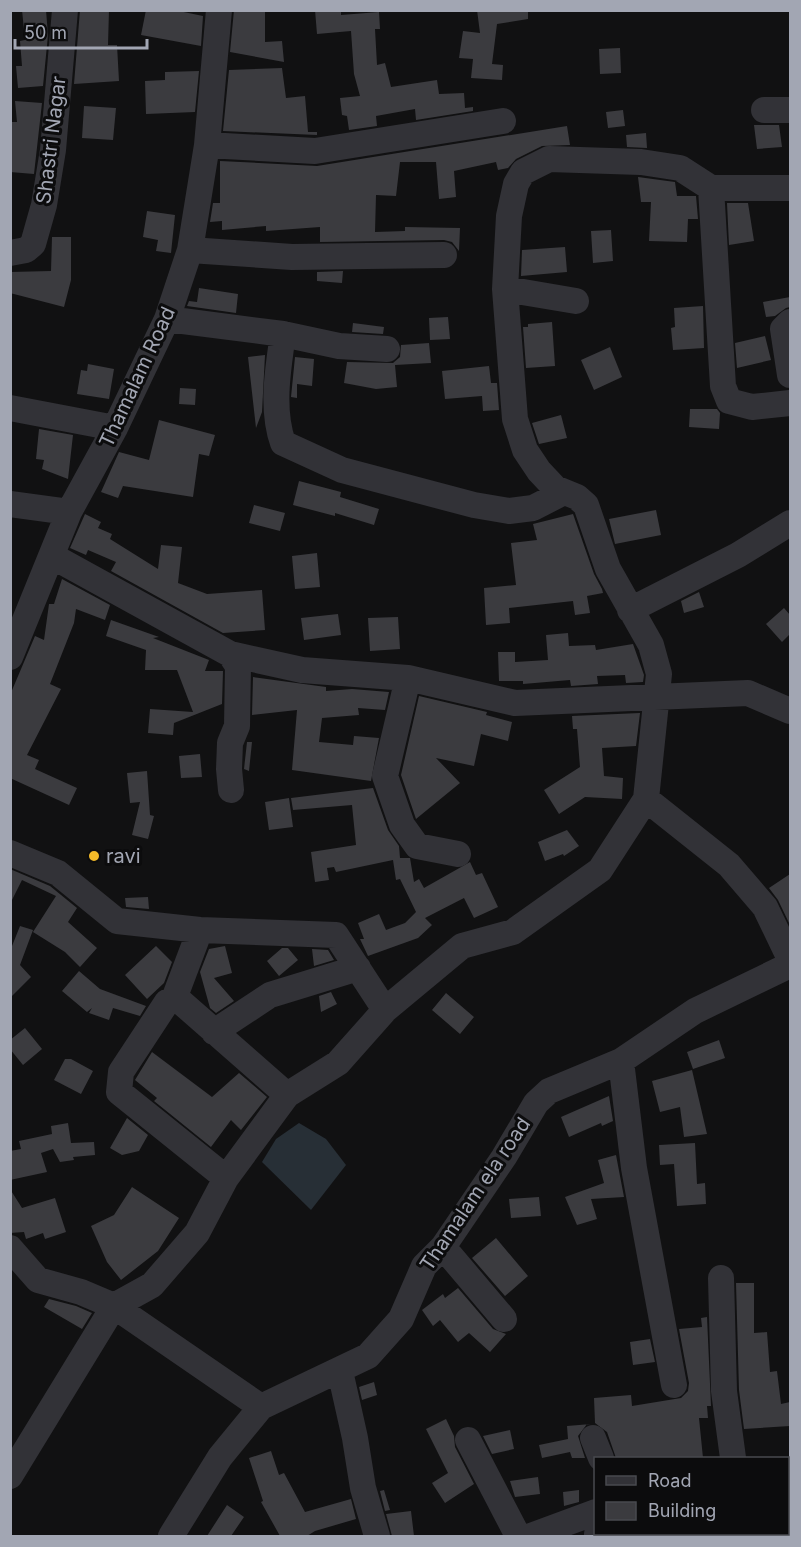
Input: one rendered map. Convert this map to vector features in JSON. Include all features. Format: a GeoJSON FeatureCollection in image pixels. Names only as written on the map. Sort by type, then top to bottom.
{"type":"FeatureCollection","features":[{"type":"Feature","properties":{"kind":"street","name":"Shastri Nagar"},"geometry":{"type":"LineString","coordinates":[[10,253],[26,250],[33,244],[44,205],[53,150],[65,10]]}},
{"type":"Feature","properties":{"kind":"street","name":"Thamalam Road"},"geometry":{"type":"LineString","coordinates":[[10,657],[69,512],[115,428],[167,320],[189,250],[207,145],[219,10]]}},
{"type":"Feature","properties":{"kind":"street"},"geometry":{"type":"LineString","coordinates":[[764,111],[790,110]]}},
{"type":"Feature","properties":{"kind":"street"},"geometry":{"type":"LineString","coordinates":[[207,145],[315,151],[503,121]]}},
{"type":"Feature","properties":{"kind":"street"},"geometry":{"type":"LineString","coordinates":[[10,1476],[114,1306],[152,1285],[197,1233],[226,1178],[287,1095],[338,1063],[385,1010],[462,946],[513,932],[600,870],[646,799],[659,674],[651,645],[608,569],[586,505],[577,497],[555,488],[539,471],[525,450],[515,419],[505,289],[509,216],[516,184],[523,172],[549,159],[662,165],[680,168],[711,188],[790,188]]}},
{"type":"Feature","properties":{"kind":"street"},"geometry":{"type":"LineString","coordinates":[[711,188],[723,386],[729,401],[743,406],[790,403]]}},
{"type":"Feature","properties":{"kind":"street"},"geometry":{"type":"LineString","coordinates":[[189,250],[292,257],[444,255]]}},
{"type":"Feature","properties":{"kind":"street"},"geometry":{"type":"LineString","coordinates":[[505,289],[576,301]]}},
{"type":"Feature","properties":{"kind":"street"},"geometry":{"type":"LineString","coordinates":[[167,320],[283,334],[339,346],[387,349]]}},
{"type":"Feature","properties":{"kind":"street"},"geometry":{"type":"LineString","coordinates":[[790,322],[783,329],[790,375]]}},
{"type":"Feature","properties":{"kind":"street"},"geometry":{"type":"LineString","coordinates":[[283,334],[277,375],[278,430],[283,443],[342,470],[474,505],[509,511],[533,508],[564,492]]}},
{"type":"Feature","properties":{"kind":"street"},"geometry":{"type":"LineString","coordinates":[[10,408],[115,428]]}},
{"type":"Feature","properties":{"kind":"street"},"geometry":{"type":"LineString","coordinates":[[10,504],[69,512]]}},
{"type":"Feature","properties":{"kind":"street"},"geometry":{"type":"LineString","coordinates":[[630,610],[738,555],[790,523]]}},
{"type":"Feature","properties":{"kind":"street"},"geometry":{"type":"LineString","coordinates":[[52,556],[230,654],[302,670],[408,678],[515,703],[658,695],[748,693],[790,711]]}},
{"type":"Feature","properties":{"kind":"street"},"geometry":{"type":"LineString","coordinates":[[230,654],[238,666],[237,726],[230,743],[231,790]]}},
{"type":"Feature","properties":{"kind":"street"},"geometry":{"type":"LineString","coordinates":[[408,678],[385,776],[402,825],[417,846],[458,854]]}},
{"type":"Feature","properties":{"kind":"street"},"geometry":{"type":"LineString","coordinates":[[646,799],[729,865],[765,907],[790,959]]}},
{"type":"Feature","properties":{"kind":"street"},"geometry":{"type":"LineString","coordinates":[[10,853],[58,873],[117,921],[200,930],[336,934],[385,1010]]}},
{"type":"Feature","properties":{"kind":"street"},"geometry":{"type":"LineString","coordinates":[[200,930],[174,999],[167,1002],[121,1072],[119,1092],[226,1178]]}},
{"type":"Feature","properties":{"kind":"street","name":"Thamalam ela road"},"geometry":{"type":"LineString","coordinates":[[171,1536],[220,1457],[261,1407],[368,1356],[401,1319],[424,1266],[443,1246],[504,1157],[536,1103],[549,1090],[621,1061],[695,1011],[790,965]]}},
{"type":"Feature","properties":{"kind":"street"},"geometry":{"type":"LineString","coordinates":[[214,1032],[270,995],[358,968]]}},
{"type":"Feature","properties":{"kind":"street"},"geometry":{"type":"LineString","coordinates":[[174,999],[181,1002],[287,1095]]}},
{"type":"Feature","properties":{"kind":"street"},"geometry":{"type":"LineString","coordinates":[[621,1061],[634,1168],[674,1385]]}},
{"type":"Feature","properties":{"kind":"street"},"geometry":{"type":"LineString","coordinates":[[443,1246],[504,1319]]}},
{"type":"Feature","properties":{"kind":"street"},"geometry":{"type":"LineString","coordinates":[[10,1248],[38,1280],[81,1292],[114,1306],[261,1407]]}},
{"type":"Feature","properties":{"kind":"street"},"geometry":{"type":"LineString","coordinates":[[721,1278],[724,1391],[733,1457]]}},
{"type":"Feature","properties":{"kind":"street"},"geometry":{"type":"LineString","coordinates":[[340,1371],[363,1488],[377,1536]]}},
{"type":"Feature","properties":{"kind":"street"},"geometry":{"type":"LineString","coordinates":[[468,1440],[518,1536]]}},
{"type":"Feature","properties":{"kind":"street"},"geometry":{"type":"LineString","coordinates":[[531,1536],[594,1524]]}},
{"type":"Feature","properties":{"kind":"shaded area"},"geometry":{"type":"Polygon","coordinates":[[[299,1123],[326,1139],[346,1165],[311,1210],[262,1162],[276,1139],[299,1123]]]}},
{"type":"Feature","properties":{"kind":"building"},"geometry":{"type":"Polygon","coordinates":[[[22,10],[46,10],[48,35],[43,86],[18,88],[16,66],[22,66],[20,41],[25,40],[22,10]]]}},
{"type":"Feature","properties":{"kind":"building"},"geometry":{"type":"Polygon","coordinates":[[[80,10],[109,10],[108,45],[117,45],[119,81],[74,84],[80,10]]]}},
{"type":"Feature","properties":{"kind":"building"},"geometry":{"type":"Polygon","coordinates":[[[146,10],[174,10],[203,16],[201,46],[141,35],[146,10]]]}},
{"type":"Feature","properties":{"kind":"building"},"geometry":{"type":"Polygon","coordinates":[[[234,10],[265,10],[265,42],[282,41],[284,62],[230,52],[234,10]]]}},
{"type":"Feature","properties":{"kind":"building"},"geometry":{"type":"Polygon","coordinates":[[[315,10],[341,10],[341,15],[379,12],[380,29],[375,29],[377,65],[385,63],[391,87],[437,80],[439,94],[464,93],[465,108],[473,107],[473,111],[416,120],[415,109],[376,116],[377,126],[349,130],[347,116],[342,115],[340,98],[360,96],[354,74],[351,31],[317,34],[315,10]]]}},
{"type":"Feature","properties":{"kind":"building"},"geometry":{"type":"Polygon","coordinates":[[[477,10],[528,10],[528,19],[497,24],[492,64],[503,65],[502,80],[471,78],[473,59],[459,58],[463,31],[480,33],[477,10]]]}},
{"type":"Feature","properties":{"kind":"building"},"geometry":{"type":"Polygon","coordinates":[[[620,48],[621,73],[600,74],[599,49],[620,48]]]}},
{"type":"Feature","properties":{"kind":"building"},"geometry":{"type":"Polygon","coordinates":[[[282,68],[286,98],[305,96],[308,132],[317,132],[317,135],[223,131],[229,70],[282,68]]]}},
{"type":"Feature","properties":{"kind":"building"},"geometry":{"type":"Polygon","coordinates":[[[199,71],[195,112],[146,114],[145,81],[165,80],[165,72],[199,71]]]}},
{"type":"Feature","properties":{"kind":"building"},"geometry":{"type":"Polygon","coordinates":[[[15,101],[42,103],[34,174],[10,172],[10,122],[17,122],[15,101]]]}},
{"type":"Feature","properties":{"kind":"building"},"geometry":{"type":"Polygon","coordinates":[[[84,106],[116,108],[113,140],[82,138],[84,106]]]}},
{"type":"Feature","properties":{"kind":"building"},"geometry":{"type":"Polygon","coordinates":[[[623,110],[625,126],[608,128],[606,112],[623,110]]]}},
{"type":"Feature","properties":{"kind":"building"},"geometry":{"type":"Polygon","coordinates":[[[754,125],[779,125],[782,147],[757,149],[754,125]]]}},
{"type":"Feature","properties":{"kind":"building"},"geometry":{"type":"Polygon","coordinates":[[[567,126],[570,145],[542,146],[516,159],[508,168],[498,170],[496,162],[454,171],[456,197],[439,199],[436,162],[400,162],[396,196],[376,195],[375,232],[405,231],[405,227],[460,228],[459,251],[452,242],[444,240],[320,242],[320,227],[266,231],[266,226],[222,230],[222,221],[210,222],[213,203],[220,203],[220,161],[317,166],[567,126]]]}},
{"type":"Feature","properties":{"kind":"building"},"geometry":{"type":"Polygon","coordinates":[[[646,133],[647,148],[627,147],[626,135],[646,133]]]}},
{"type":"Feature","properties":{"kind":"building"},"geometry":{"type":"Polygon","coordinates":[[[638,177],[675,182],[677,196],[696,196],[698,219],[688,219],[687,242],[649,241],[651,202],[641,202],[638,177]]]}},
{"type":"Feature","properties":{"kind":"building"},"geometry":{"type":"Polygon","coordinates":[[[727,203],[748,203],[754,241],[729,245],[727,203]]]}},
{"type":"Feature","properties":{"kind":"building"},"geometry":{"type":"Polygon","coordinates":[[[147,211],[175,215],[171,253],[156,251],[158,240],[143,237],[147,211]]]}},
{"type":"Feature","properties":{"kind":"building"},"geometry":{"type":"Polygon","coordinates":[[[611,230],[613,261],[593,263],[591,231],[611,230]]]}},
{"type":"Feature","properties":{"kind":"building"},"geometry":{"type":"Polygon","coordinates":[[[52,237],[71,237],[71,280],[64,307],[10,293],[10,272],[51,271],[52,237]]]}},
{"type":"Feature","properties":{"kind":"building"},"geometry":{"type":"Polygon","coordinates":[[[565,247],[567,272],[521,276],[522,250],[565,247]]]}},
{"type":"Feature","properties":{"kind":"building"},"geometry":{"type":"Polygon","coordinates":[[[343,271],[342,283],[317,281],[317,272],[343,271]]]}},
{"type":"Feature","properties":{"kind":"building"},"geometry":{"type":"Polygon","coordinates":[[[199,288],[238,294],[236,313],[187,306],[189,301],[197,302],[199,288]]]}},
{"type":"Feature","properties":{"kind":"building"},"geometry":{"type":"Polygon","coordinates":[[[790,297],[790,307],[775,316],[766,317],[763,302],[790,297]]]}},
{"type":"Feature","properties":{"kind":"building"},"geometry":{"type":"Polygon","coordinates":[[[703,306],[704,348],[673,350],[671,328],[675,327],[674,308],[703,306]]]}},
{"type":"Feature","properties":{"kind":"building"},"geometry":{"type":"Polygon","coordinates":[[[448,317],[450,339],[430,340],[429,318],[448,317]]]}},
{"type":"Feature","properties":{"kind":"building"},"geometry":{"type":"Polygon","coordinates":[[[552,322],[555,366],[526,368],[523,327],[528,327],[528,324],[552,322]]]}},
{"type":"Feature","properties":{"kind":"building"},"geometry":{"type":"Polygon","coordinates":[[[353,323],[384,327],[383,334],[352,332],[353,323]]]}},
{"type":"Feature","properties":{"kind":"building"},"geometry":{"type":"Polygon","coordinates":[[[765,336],[771,360],[737,368],[735,343],[765,336]]]}},
{"type":"Feature","properties":{"kind":"building"},"geometry":{"type":"Polygon","coordinates":[[[429,343],[431,363],[395,365],[397,387],[376,389],[344,383],[347,362],[393,363],[400,357],[401,345],[429,343]]]}},
{"type":"Feature","properties":{"kind":"building"},"geometry":{"type":"Polygon","coordinates":[[[610,347],[622,377],[594,390],[581,360],[610,347]]]}},
{"type":"Feature","properties":{"kind":"building"},"geometry":{"type":"Polygon","coordinates":[[[265,355],[262,412],[256,428],[248,357],[265,355]]]}},
{"type":"Feature","properties":{"kind":"building"},"geometry":{"type":"Polygon","coordinates":[[[295,357],[314,359],[312,386],[297,384],[297,398],[291,397],[295,357]]]}},
{"type":"Feature","properties":{"kind":"building"},"geometry":{"type":"Polygon","coordinates":[[[88,364],[114,369],[109,399],[77,394],[81,370],[87,371],[88,364]]]}},
{"type":"Feature","properties":{"kind":"building"},"geometry":{"type":"Polygon","coordinates":[[[489,366],[491,383],[497,383],[499,410],[483,411],[482,396],[445,399],[442,371],[489,366]]]}},
{"type":"Feature","properties":{"kind":"building"},"geometry":{"type":"Polygon","coordinates":[[[180,388],[196,389],[195,405],[179,404],[180,388]]]}},
{"type":"Feature","properties":{"kind":"building"},"geometry":{"type":"Polygon","coordinates":[[[690,409],[717,409],[720,413],[719,429],[689,427],[690,409]]]}},
{"type":"Feature","properties":{"kind":"building"},"geometry":{"type":"Polygon","coordinates":[[[561,415],[567,438],[539,444],[532,423],[561,415]]]}},
{"type":"Feature","properties":{"kind":"building"},"geometry":{"type":"Polygon","coordinates":[[[159,420],[215,435],[209,456],[199,454],[193,497],[123,486],[118,498],[101,492],[119,452],[149,460],[159,420]]]}},
{"type":"Feature","properties":{"kind":"building"},"geometry":{"type":"Polygon","coordinates":[[[39,429],[73,435],[68,479],[42,469],[44,460],[36,459],[39,429]]]}},
{"type":"Feature","properties":{"kind":"building"},"geometry":{"type":"Polygon","coordinates":[[[299,481],[341,492],[340,497],[379,509],[374,525],[335,513],[335,516],[293,505],[299,481]]]}},
{"type":"Feature","properties":{"kind":"building"},"geometry":{"type":"Polygon","coordinates":[[[254,505],[285,513],[280,531],[249,523],[254,505]]]}},
{"type":"Feature","properties":{"kind":"building"},"geometry":{"type":"Polygon","coordinates":[[[656,510],[661,535],[615,544],[609,519],[656,510]]]}},
{"type":"Feature","properties":{"kind":"building"},"geometry":{"type":"Polygon","coordinates":[[[85,514],[101,522],[98,528],[112,534],[110,539],[158,569],[161,545],[182,547],[178,583],[207,594],[262,590],[265,630],[223,633],[111,571],[116,562],[88,550],[86,555],[70,548],[85,514]]]}},
{"type":"Feature","properties":{"kind":"building"},"geometry":{"type":"Polygon","coordinates":[[[573,514],[603,593],[587,596],[590,613],[575,615],[573,601],[509,608],[510,623],[486,625],[484,588],[516,585],[511,543],[537,540],[533,524],[573,514]]]}},
{"type":"Feature","properties":{"kind":"building"},"geometry":{"type":"Polygon","coordinates":[[[317,553],[320,587],[295,589],[292,556],[317,553]]]}},
{"type":"Feature","properties":{"kind":"building"},"geometry":{"type":"Polygon","coordinates":[[[62,579],[110,605],[105,620],[76,609],[74,623],[50,684],[61,689],[27,755],[39,760],[35,769],[77,788],[69,805],[10,778],[10,695],[35,636],[44,640],[49,604],[54,604],[62,579]]]}},
{"type":"Feature","properties":{"kind":"building"},"geometry":{"type":"Polygon","coordinates":[[[699,592],[704,607],[684,613],[681,601],[699,592]]]}},
{"type":"Feature","properties":{"kind":"building"},"geometry":{"type":"Polygon","coordinates":[[[784,608],[790,615],[790,634],[782,642],[766,624],[784,608]]]}},
{"type":"Feature","properties":{"kind":"building"},"geometry":{"type":"Polygon","coordinates":[[[338,614],[341,635],[304,640],[301,618],[338,614]]]}},
{"type":"Feature","properties":{"kind":"building"},"geometry":{"type":"Polygon","coordinates":[[[398,617],[400,649],[370,651],[368,618],[398,617]]]}},
{"type":"Feature","properties":{"kind":"building"},"geometry":{"type":"Polygon","coordinates":[[[111,620],[159,637],[153,638],[209,660],[205,671],[223,671],[222,704],[174,723],[173,735],[148,733],[150,709],[193,712],[177,670],[145,670],[146,650],[106,636],[111,620]]]}},
{"type":"Feature","properties":{"kind":"building"},"geometry":{"type":"Polygon","coordinates":[[[568,633],[569,646],[595,645],[596,650],[633,644],[644,675],[643,682],[626,683],[625,675],[597,676],[598,684],[571,686],[570,680],[523,684],[523,681],[499,681],[498,652],[515,652],[515,662],[548,660],[546,635],[568,633]]]}},
{"type":"Feature","properties":{"kind":"building"},"geometry":{"type":"Polygon","coordinates":[[[253,677],[326,687],[326,691],[352,689],[389,692],[385,710],[358,708],[359,715],[322,718],[319,742],[353,745],[354,736],[379,738],[371,781],[292,770],[297,710],[252,715],[253,677]]]}},
{"type":"Feature","properties":{"kind":"building"},"geometry":{"type":"Polygon","coordinates":[[[419,696],[487,712],[486,715],[512,722],[508,741],[481,734],[474,766],[436,758],[460,783],[416,819],[401,775],[419,696]]]}},
{"type":"Feature","properties":{"kind":"building"},"geometry":{"type":"Polygon","coordinates":[[[640,713],[636,746],[602,748],[604,776],[623,778],[622,799],[585,797],[559,814],[544,790],[580,767],[577,729],[573,729],[572,716],[640,713]]]}},
{"type":"Feature","properties":{"kind":"building"},"geometry":{"type":"Polygon","coordinates":[[[247,742],[252,742],[249,771],[244,769],[247,742]]]}},
{"type":"Feature","properties":{"kind":"building"},"geometry":{"type":"Polygon","coordinates":[[[200,754],[202,777],[181,778],[179,756],[200,754]]]}},
{"type":"Feature","properties":{"kind":"building"},"geometry":{"type":"Polygon","coordinates":[[[147,771],[150,815],[154,816],[148,839],[132,835],[140,802],[130,803],[127,773],[147,771]]]}},
{"type":"Feature","properties":{"kind":"building"},"geometry":{"type":"Polygon","coordinates":[[[373,788],[388,830],[399,846],[400,858],[410,858],[414,882],[419,879],[424,888],[470,862],[476,875],[482,873],[498,907],[474,918],[464,898],[425,918],[432,925],[418,938],[368,956],[360,939],[364,939],[358,923],[379,914],[386,930],[405,923],[416,912],[400,879],[396,880],[393,860],[336,872],[334,867],[327,868],[329,880],[315,882],[311,852],[356,845],[352,805],[293,810],[291,798],[373,788]]]}},
{"type":"Feature","properties":{"kind":"building"},"geometry":{"type":"Polygon","coordinates":[[[289,798],[293,827],[269,830],[265,802],[289,798]]]}},
{"type":"Feature","properties":{"kind":"building"},"geometry":{"type":"Polygon","coordinates":[[[567,830],[579,846],[564,856],[563,854],[545,861],[538,842],[567,830]]]}},
{"type":"Feature","properties":{"kind":"building"},"geometry":{"type":"Polygon","coordinates":[[[10,869],[50,886],[77,908],[68,922],[97,948],[80,967],[65,952],[33,932],[56,896],[22,880],[10,904],[10,869]]]}},
{"type":"Feature","properties":{"kind":"building"},"geometry":{"type":"Polygon","coordinates":[[[790,874],[790,925],[778,900],[769,888],[790,874]]]}},
{"type":"Feature","properties":{"kind":"building"},"geometry":{"type":"Polygon","coordinates":[[[148,897],[149,909],[126,907],[125,898],[148,897]]]}},
{"type":"Feature","properties":{"kind":"building"},"geometry":{"type":"Polygon","coordinates":[[[20,926],[33,930],[20,965],[31,977],[10,998],[10,951],[20,926]]]}},
{"type":"Feature","properties":{"kind":"building"},"geometry":{"type":"Polygon","coordinates":[[[156,946],[172,962],[164,983],[147,999],[125,975],[156,946]]]}},
{"type":"Feature","properties":{"kind":"building"},"geometry":{"type":"Polygon","coordinates":[[[225,946],[232,973],[214,978],[234,1001],[216,1013],[210,1008],[200,972],[209,949],[225,946]]]}},
{"type":"Feature","properties":{"kind":"building"},"geometry":{"type":"Polygon","coordinates":[[[282,948],[288,948],[298,960],[279,976],[267,961],[282,948]]]}},
{"type":"Feature","properties":{"kind":"building"},"geometry":{"type":"Polygon","coordinates":[[[312,949],[328,950],[334,960],[314,966],[312,949]]]}},
{"type":"Feature","properties":{"kind":"building"},"geometry":{"type":"Polygon","coordinates":[[[79,971],[100,989],[146,1006],[140,1016],[113,1008],[109,1020],[89,1013],[92,1008],[87,1012],[62,991],[79,971]]]}},
{"type":"Feature","properties":{"kind":"building"},"geometry":{"type":"Polygon","coordinates":[[[331,992],[337,1004],[321,1012],[319,996],[331,992]]]}},
{"type":"Feature","properties":{"kind":"building"},"geometry":{"type":"Polygon","coordinates":[[[446,993],[474,1017],[460,1034],[432,1010],[446,993]]]}},
{"type":"Feature","properties":{"kind":"building"},"geometry":{"type":"Polygon","coordinates":[[[25,1028],[42,1049],[23,1065],[10,1049],[10,1040],[25,1028]]]}},
{"type":"Feature","properties":{"kind":"building"},"geometry":{"type":"Polygon","coordinates":[[[719,1040],[725,1058],[693,1069],[687,1052],[719,1040]]]}},
{"type":"Feature","properties":{"kind":"building"},"geometry":{"type":"Polygon","coordinates":[[[152,1052],[212,1097],[239,1073],[267,1097],[241,1130],[231,1120],[211,1147],[154,1101],[157,1098],[135,1080],[152,1052]]]}},
{"type":"Feature","properties":{"kind":"building"},"geometry":{"type":"Polygon","coordinates":[[[65,1059],[71,1059],[93,1071],[81,1094],[54,1080],[65,1059]]]}},
{"type":"Feature","properties":{"kind":"building"},"geometry":{"type":"Polygon","coordinates":[[[692,1070],[707,1134],[684,1137],[680,1107],[660,1112],[652,1081],[692,1070]]]}},
{"type":"Feature","properties":{"kind":"building"},"geometry":{"type":"Polygon","coordinates":[[[609,1096],[613,1121],[602,1126],[601,1123],[569,1137],[561,1117],[609,1096]]]}},
{"type":"Feature","properties":{"kind":"building"},"geometry":{"type":"Polygon","coordinates":[[[127,1118],[148,1135],[139,1151],[122,1155],[110,1148],[127,1118]]]}},
{"type":"Feature","properties":{"kind":"building"},"geometry":{"type":"Polygon","coordinates":[[[68,1123],[71,1143],[94,1142],[95,1155],[73,1157],[74,1160],[60,1162],[53,1149],[41,1153],[47,1172],[10,1180],[10,1151],[21,1149],[19,1141],[52,1134],[51,1126],[68,1123]]]}},
{"type":"Feature","properties":{"kind":"building"},"geometry":{"type":"Polygon","coordinates":[[[695,1143],[697,1184],[705,1183],[706,1204],[677,1206],[674,1164],[660,1165],[659,1145],[695,1143]]]}},
{"type":"Feature","properties":{"kind":"building"},"geometry":{"type":"Polygon","coordinates":[[[616,1155],[624,1197],[591,1199],[597,1219],[577,1225],[565,1197],[604,1183],[598,1160],[616,1155]]]}},
{"type":"Feature","properties":{"kind":"building"},"geometry":{"type":"Polygon","coordinates":[[[132,1187],[179,1218],[158,1251],[121,1280],[107,1262],[91,1226],[114,1215],[132,1187]]]}},
{"type":"Feature","properties":{"kind":"building"},"geometry":{"type":"Polygon","coordinates":[[[10,1189],[22,1208],[55,1198],[66,1232],[45,1239],[43,1233],[26,1239],[24,1232],[10,1233],[10,1189]]]}},
{"type":"Feature","properties":{"kind":"building"},"geometry":{"type":"Polygon","coordinates":[[[539,1197],[541,1216],[511,1218],[509,1199],[539,1197]]]}},
{"type":"Feature","properties":{"kind":"building"},"geometry":{"type":"Polygon","coordinates":[[[496,1238],[528,1276],[505,1296],[472,1258],[496,1238]]]}},
{"type":"Feature","properties":{"kind":"building"},"geometry":{"type":"Polygon","coordinates":[[[736,1283],[754,1283],[754,1333],[767,1332],[770,1372],[777,1371],[781,1404],[790,1402],[790,1426],[744,1429],[739,1390],[736,1283]]]}},
{"type":"Feature","properties":{"kind":"building"},"geometry":{"type":"Polygon","coordinates":[[[458,1288],[493,1329],[506,1334],[490,1352],[469,1333],[458,1342],[440,1320],[433,1326],[422,1310],[443,1294],[445,1298],[458,1288]]]}},
{"type":"Feature","properties":{"kind":"building"},"geometry":{"type":"Polygon","coordinates":[[[49,1299],[92,1313],[82,1329],[44,1307],[49,1299]]]}},
{"type":"Feature","properties":{"kind":"building"},"geometry":{"type":"Polygon","coordinates":[[[707,1317],[711,1406],[707,1406],[708,1418],[699,1418],[703,1457],[616,1457],[607,1432],[595,1423],[594,1398],[631,1395],[632,1406],[681,1398],[688,1391],[689,1383],[679,1329],[702,1327],[701,1318],[707,1317]]]}},
{"type":"Feature","properties":{"kind":"building"},"geometry":{"type":"Polygon","coordinates":[[[650,1339],[655,1362],[633,1365],[630,1342],[650,1339]]]}},
{"type":"Feature","properties":{"kind":"building"},"geometry":{"type":"Polygon","coordinates":[[[374,1382],[377,1395],[362,1400],[359,1387],[374,1382]]]}},
{"type":"Feature","properties":{"kind":"building"},"geometry":{"type":"Polygon","coordinates":[[[446,1419],[454,1436],[455,1447],[474,1484],[445,1503],[432,1483],[448,1473],[426,1429],[446,1419]]]}},
{"type":"Feature","properties":{"kind":"building"},"geometry":{"type":"Polygon","coordinates":[[[587,1424],[578,1436],[585,1458],[572,1458],[570,1452],[542,1458],[539,1445],[568,1439],[567,1426],[587,1424]]]}},
{"type":"Feature","properties":{"kind":"building"},"geometry":{"type":"Polygon","coordinates":[[[510,1430],[514,1449],[492,1454],[483,1436],[510,1430]]]}},
{"type":"Feature","properties":{"kind":"building"},"geometry":{"type":"Polygon","coordinates":[[[271,1451],[279,1475],[284,1473],[305,1512],[351,1499],[356,1519],[315,1531],[307,1536],[280,1536],[261,1502],[263,1501],[249,1458],[271,1451]]]}},
{"type":"Feature","properties":{"kind":"building"},"geometry":{"type":"Polygon","coordinates":[[[538,1477],[540,1494],[515,1497],[510,1481],[538,1477]]]}},
{"type":"Feature","properties":{"kind":"building"},"geometry":{"type":"Polygon","coordinates":[[[384,1490],[390,1510],[385,1511],[380,1491],[384,1490]]]}},
{"type":"Feature","properties":{"kind":"building"},"geometry":{"type":"Polygon","coordinates":[[[579,1490],[579,1502],[564,1506],[563,1492],[579,1490]]]}},
{"type":"Feature","properties":{"kind":"building"},"geometry":{"type":"Polygon","coordinates":[[[227,1505],[244,1517],[231,1536],[207,1536],[227,1505]]]}},
{"type":"Feature","properties":{"kind":"building"},"geometry":{"type":"Polygon","coordinates":[[[411,1511],[414,1536],[392,1536],[386,1514],[411,1511]]]}},
{"type":"Feature","properties":{"kind":"place","name":"ravi"},"geometry":{"type":"Point","coordinates":[94,856]}}]}
